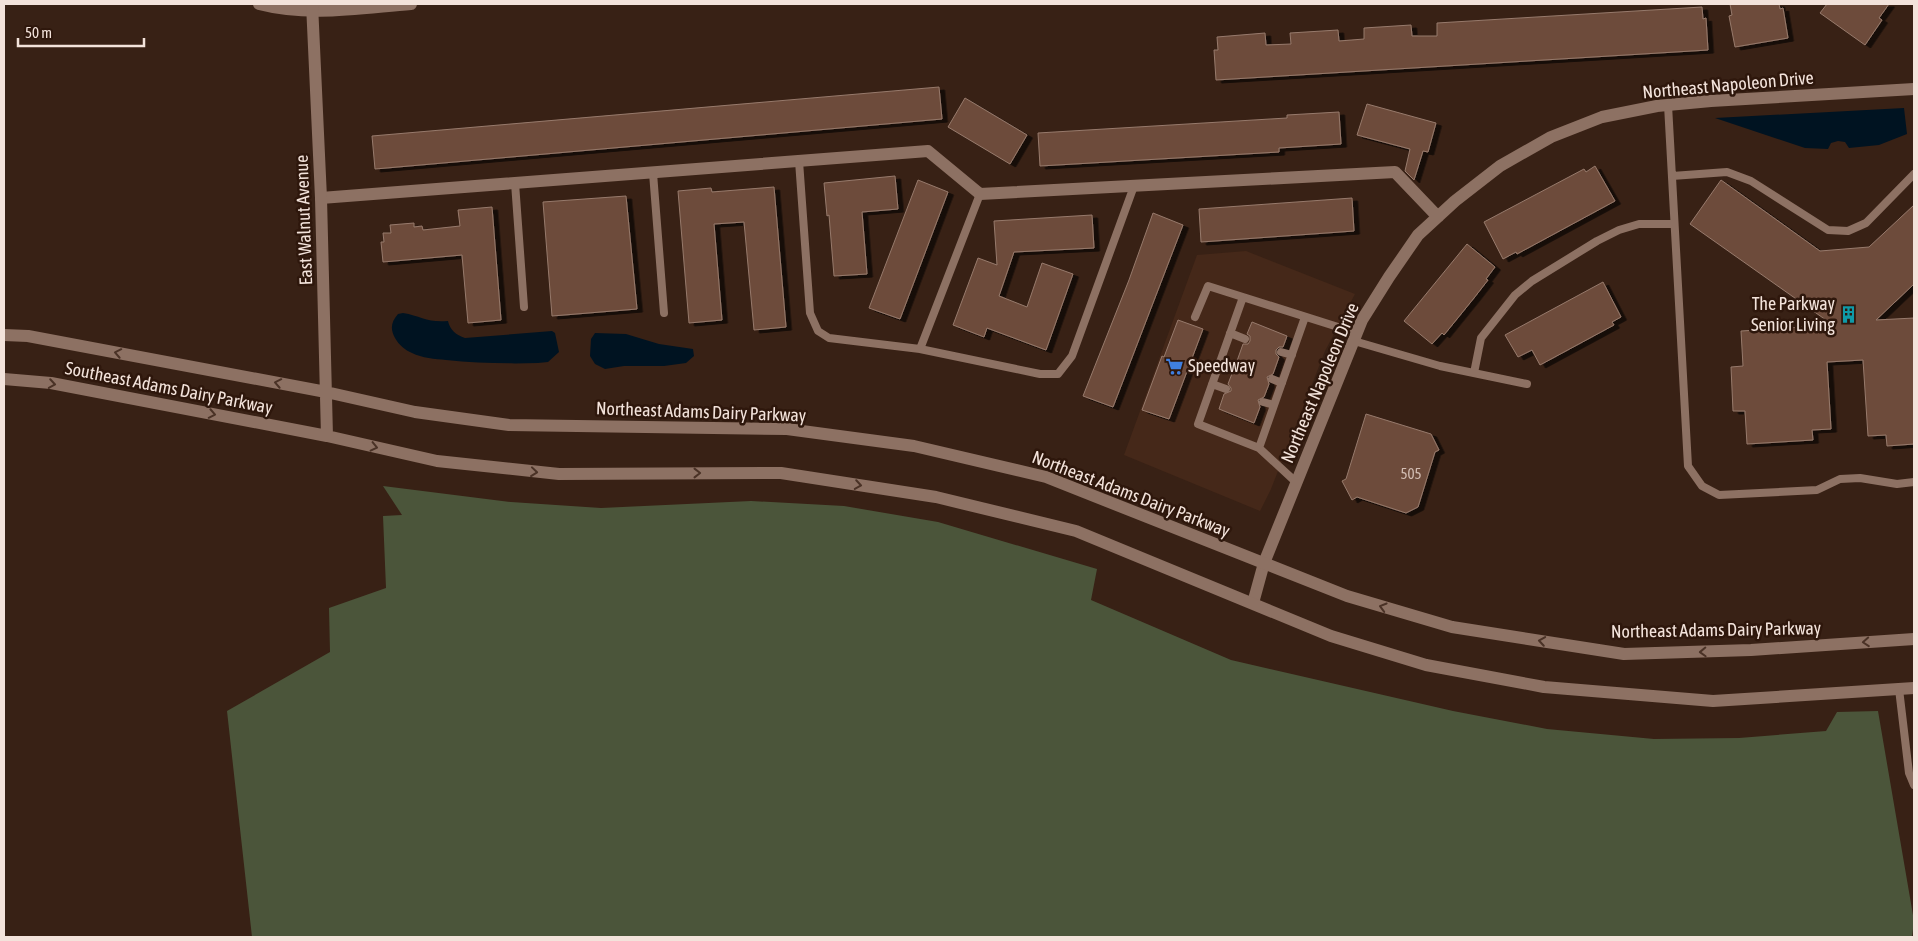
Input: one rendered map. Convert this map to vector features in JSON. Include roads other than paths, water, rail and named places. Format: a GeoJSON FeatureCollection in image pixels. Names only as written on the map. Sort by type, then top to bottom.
{"type":"FeatureCollection","features":[{"type":"Feature","properties":{"kind":"main road"},"geometry":{"type":"LineString","coordinates":[[259,4],[281,9],[410,4]]}},
{"type":"Feature","properties":{"kind":"main road","name":"East Walnut Avenue"},"geometry":{"type":"LineString","coordinates":[[313,8],[321,198],[326,436]]}},
{"type":"Feature","properties":{"kind":"main road","name":"Northeast Napoleon Drive"},"geometry":{"type":"LineString","coordinates":[[1253,603],[1264,563],[1362,320],[1418,235],[1438,216],[1500,166],[1551,137],[1602,117],[1668,105],[1711,100],[1914,89]]}},
{"type":"Feature","properties":{"kind":"main road"},"geometry":{"type":"LineString","coordinates":[[321,198],[928,151],[980,194],[1394,172],[1438,216]]}},
{"type":"Feature","properties":{"kind":"main road","name":"Southeast Adams Dairy Parkway"},"geometry":{"type":"LineString","coordinates":[[4,335],[28,336],[326,392]]}},
{"type":"Feature","properties":{"kind":"main road","name":"Southeast Adams Dairy Parkway"},"geometry":{"type":"LineString","coordinates":[[4,379],[51,383],[326,436]]}},
{"type":"Feature","properties":{"kind":"main road","name":"Northeast Adams Dairy Parkway"},"geometry":{"type":"LineString","coordinates":[[326,392],[415,412],[509,425],[787,429],[914,446],[1046,477],[1347,596],[1452,627],[1624,654],[1751,650],[1914,639]]}},
{"type":"Feature","properties":{"kind":"main road"},"geometry":{"type":"LineString","coordinates":[[326,436],[437,461],[559,474],[780,473],[936,497],[1076,530],[1330,636],[1426,666],[1544,687],[1713,701],[1914,688]]}},
{"type":"Feature","properties":{"kind":"lane"},"geometry":{"type":"LineString","coordinates":[[1668,105],[1688,466],[1702,486],[1719,495],[1733,496],[1817,490],[1840,479],[1860,478],[1897,484],[1914,482]]}},
{"type":"Feature","properties":{"kind":"lane"},"geometry":{"type":"LineString","coordinates":[[799,161],[810,313],[818,331],[829,338],[920,349],[1040,374],[1058,374],[1072,356],[1134,186]]}},
{"type":"Feature","properties":{"kind":"lane"},"geometry":{"type":"LineString","coordinates":[[653,172],[664,313]]}},
{"type":"Feature","properties":{"kind":"lane"},"geometry":{"type":"LineString","coordinates":[[1672,176],[1726,172],[1751,181],[1828,230],[1848,231],[1866,223],[1914,174]]}},
{"type":"Feature","properties":{"kind":"lane"},"geometry":{"type":"LineString","coordinates":[[515,183],[524,307]]}},
{"type":"Feature","properties":{"kind":"lane"},"geometry":{"type":"LineString","coordinates":[[920,349],[980,194]]}},
{"type":"Feature","properties":{"kind":"lane"},"geometry":{"type":"LineString","coordinates":[[1474,373],[1481,338],[1515,295],[1532,281],[1597,241],[1619,230],[1639,224],[1674,224]]}},
{"type":"Feature","properties":{"kind":"lane"},"geometry":{"type":"LineString","coordinates":[[1195,316],[1208,286],[1305,317],[1440,366],[1527,384]]}},
{"type":"Feature","properties":{"kind":"lane"},"geometry":{"type":"LineString","coordinates":[[1243,297],[1198,424],[1259,448],[1297,483]]}},
{"type":"Feature","properties":{"kind":"lane"},"geometry":{"type":"LineString","coordinates":[[1259,448],[1305,317]]}},
{"type":"Feature","properties":{"kind":"lane"},"geometry":{"type":"LineString","coordinates":[[1230,333],[1245,339]]}},
{"type":"Feature","properties":{"kind":"lane"},"geometry":{"type":"LineString","coordinates":[[1282,352],[1292,355]]}},
{"type":"Feature","properties":{"kind":"lane"},"geometry":{"type":"LineString","coordinates":[[1220,361],[1235,366]]}},
{"type":"Feature","properties":{"kind":"lane"},"geometry":{"type":"LineString","coordinates":[[1272,379],[1282,382]]}},
{"type":"Feature","properties":{"kind":"lane"},"geometry":{"type":"LineString","coordinates":[[1212,384],[1226,389]]}},
{"type":"Feature","properties":{"kind":"lane"},"geometry":{"type":"LineString","coordinates":[[1263,402],[1274,405]]}},
{"type":"Feature","properties":{"kind":"lane"},"geometry":{"type":"LineString","coordinates":[[1899,689],[1909,773],[1914,785]]}},
{"type":"Feature","properties":{"kind":"water"},"geometry":{"type":"Polygon","coordinates":[[[1904,108],[1907,134],[1879,145],[1849,148],[1845,142],[1838,141],[1831,143],[1828,149],[1805,148],[1715,118],[1904,108]]]}},
{"type":"Feature","properties":{"kind":"water"},"geometry":{"type":"Polygon","coordinates":[[[403,313],[430,320],[448,321],[454,332],[465,338],[552,331],[555,333],[559,352],[548,362],[538,363],[480,363],[442,360],[416,355],[398,343],[393,335],[392,326],[394,320],[398,314],[403,313]]]}},
{"type":"Feature","properties":{"kind":"water"},"geometry":{"type":"Polygon","coordinates":[[[595,333],[626,334],[659,344],[693,349],[694,356],[686,363],[664,366],[624,366],[605,369],[595,364],[590,356],[591,339],[595,333]]]}},
{"type":"Feature","properties":{"kind":"place","name":"The Parkway Senior Living"},"geometry":{"type":"Point","coordinates":[1849,314]}},
{"type":"Feature","properties":{"kind":"place","name":"Speedway"},"geometry":{"type":"Point","coordinates":[1174,366]}}]}
